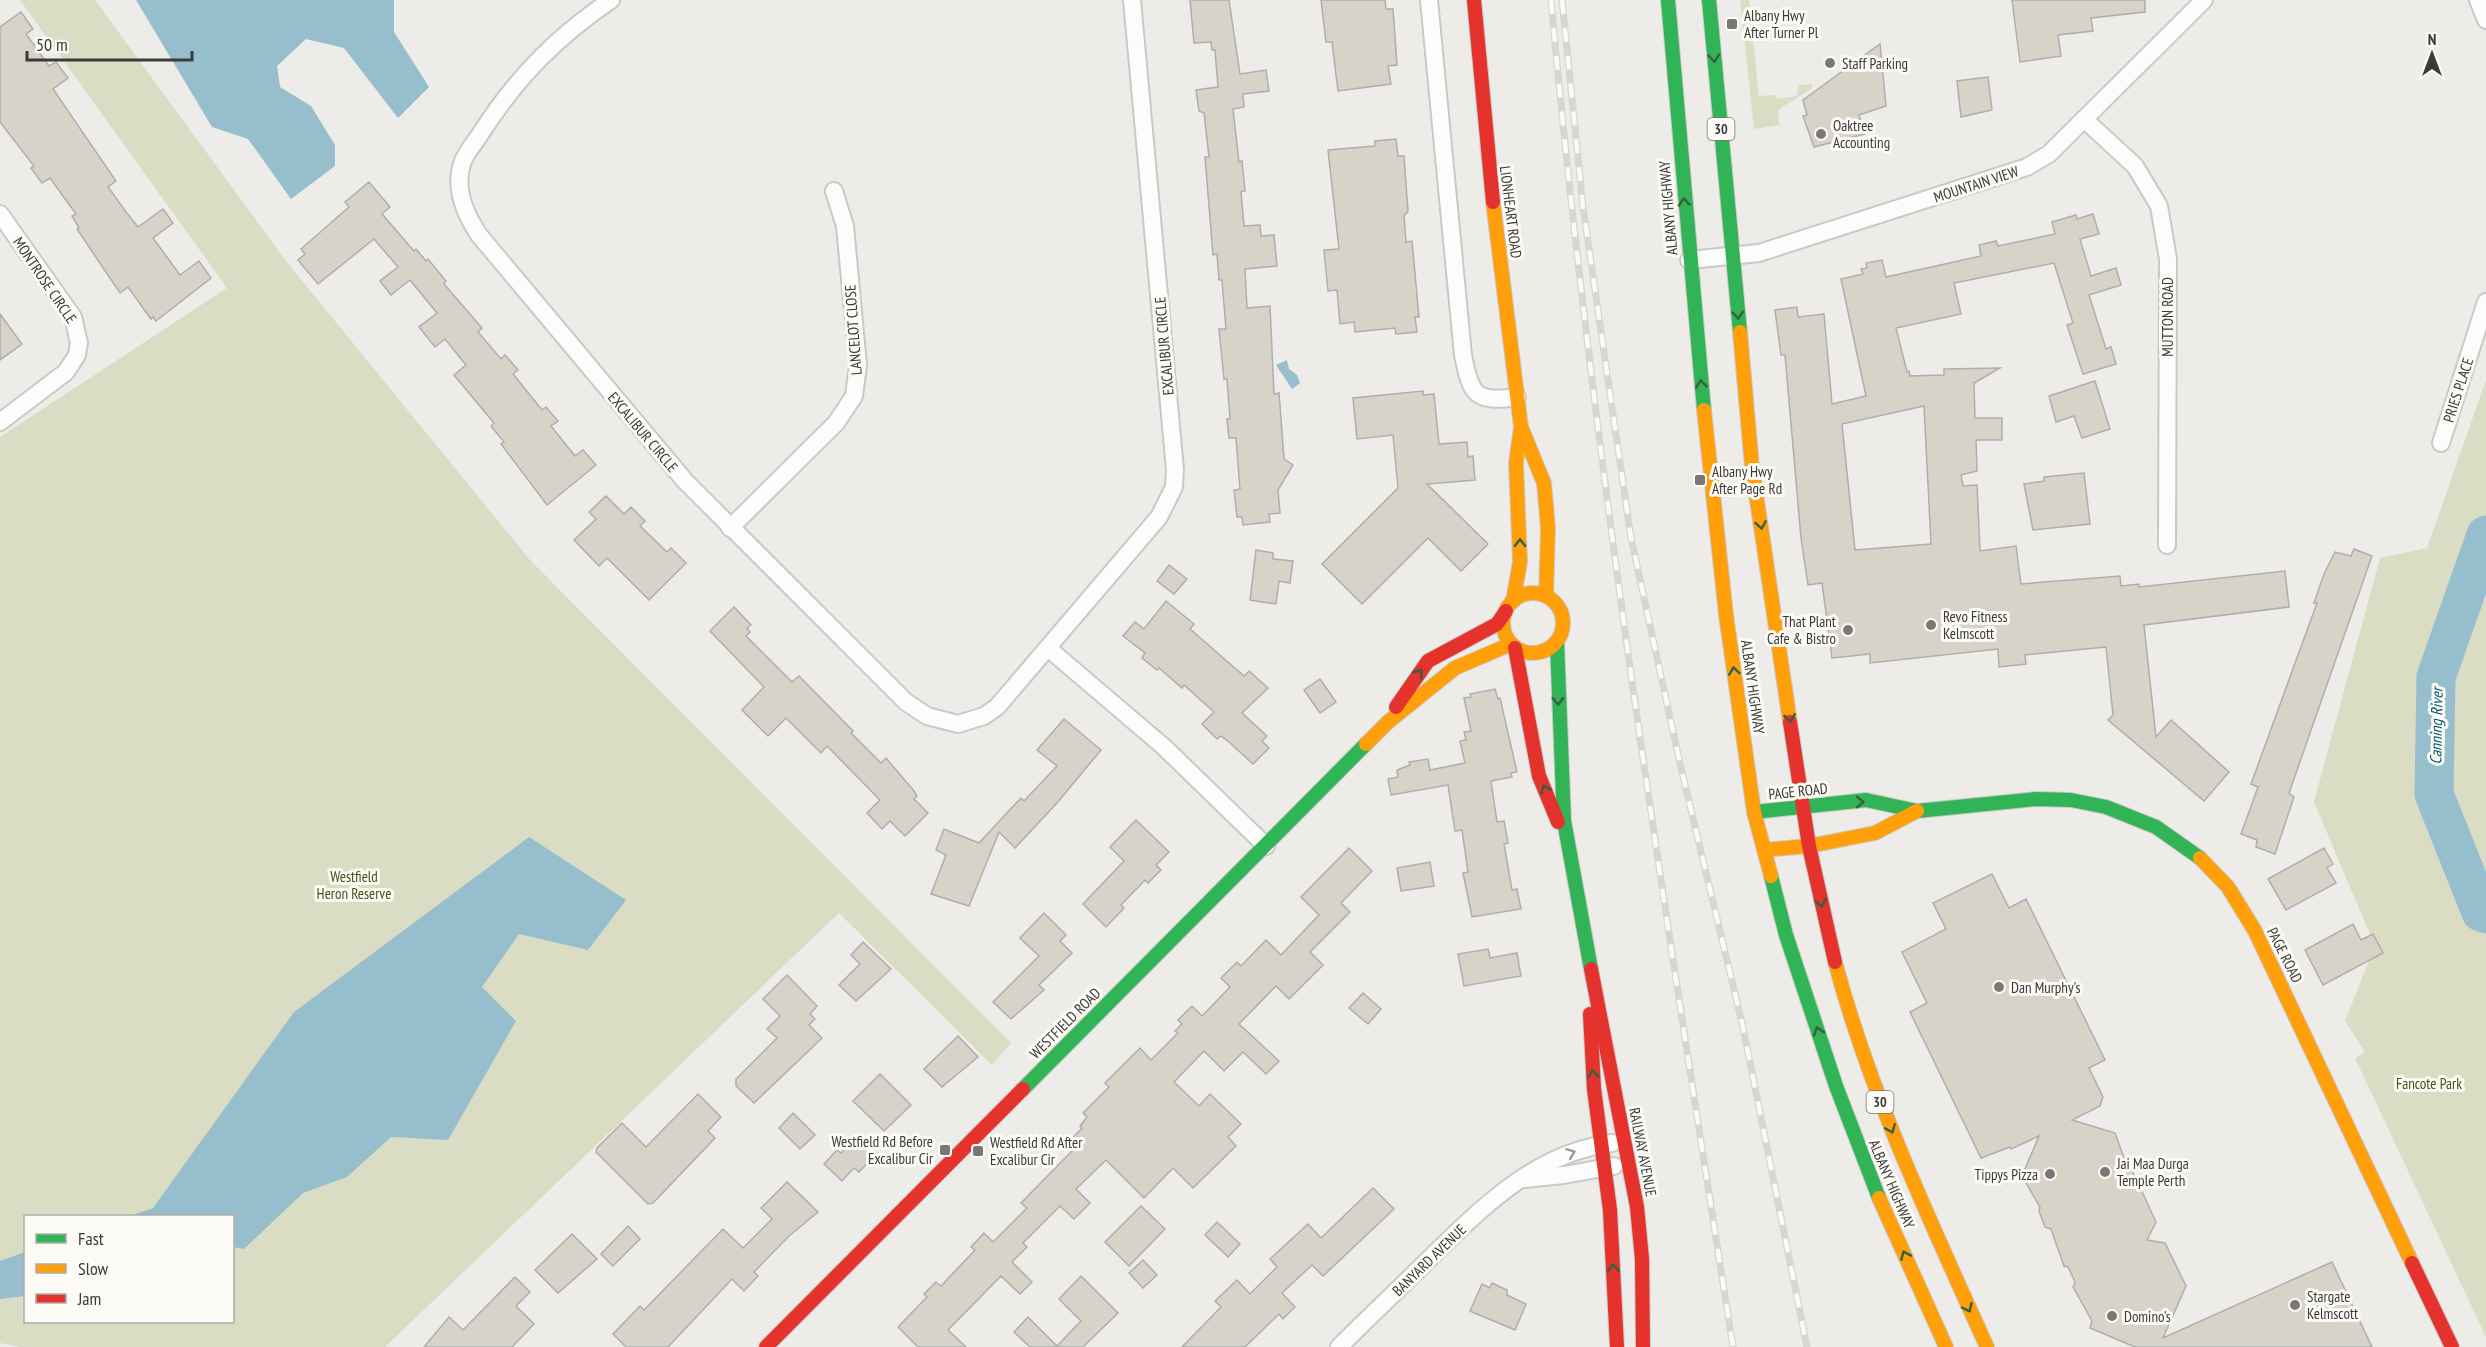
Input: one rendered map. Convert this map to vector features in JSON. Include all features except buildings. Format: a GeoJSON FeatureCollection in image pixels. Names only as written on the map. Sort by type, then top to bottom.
{"type":"FeatureCollection","features":[{"type":"Feature","properties":{"kind":"main road","name":"LIONHEART ROAD"},"geometry":{"type":"LineString","coordinates":[[1474,0],[1487,154],[1521,427],[1544,483],[1548,528],[1546,596]]}},
{"type":"Feature","properties":{"kind":"main road","name":"ALBANY HIGHWAY"},"geometry":{"type":"LineString","coordinates":[[1668,0],[1689,260],[1725,605],[1754,813],[1786,935],[1863,1161],[1946,1347]]}},
{"type":"Feature","properties":{"kind":"main road","name":"ALBANY HIGHWAY"},"geometry":{"type":"LineString","coordinates":[[1709,0],[1752,468],[1809,846],[1827,934],[1850,1018],[1877,1094],[1910,1176],[1987,1347]]}},
{"type":"Feature","properties":{"kind":"main road","name":"LIONHEART ROAD"},"geometry":{"type":"LineString","coordinates":[[1509,606],[1520,562],[1516,463],[1521,427]]}},
{"type":"Feature","properties":{"kind":"main road"},"geometry":{"type":"LineString","coordinates":[[1529,593],[1546,596],[1554,601],[1563,616],[1564,625],[1557,642],[1538,654],[1522,652],[1513,646],[1504,631],[1509,606],[1529,593]]}},
{"type":"Feature","properties":{"kind":"main road","name":"WESTFIELD ROAD"},"geometry":{"type":"LineString","coordinates":[[1388,722],[1428,661],[1497,624],[1509,606]]}},
{"type":"Feature","properties":{"kind":"main road","name":"RAILWAY AVENUE"},"geometry":{"type":"LineString","coordinates":[[1557,642],[1560,746],[1568,843],[1589,967],[1606,1036],[1623,1141],[1637,1207],[1643,1288],[1643,1347]]}},
{"type":"Feature","properties":{"kind":"main road","name":"WESTFIELD ROAD"},"geometry":{"type":"LineString","coordinates":[[766,1347],[1388,722],[1455,668],[1513,646]]}},
{"type":"Feature","properties":{"kind":"main road","name":"RAILWAY AVENUE"},"geometry":{"type":"LineString","coordinates":[[1513,646],[1532,729],[1539,776],[1568,843]]}},
{"type":"Feature","properties":{"kind":"main road","name":"PAGE ROAD"},"geometry":{"type":"LineString","coordinates":[[1754,813],[1866,800],[1917,811],[2036,799],[2090,804],[2140,819],[2175,838],[2206,862],[2238,902],[2264,948],[2452,1347]]}},
{"type":"Feature","properties":{"kind":"main road","name":"PAGE ROAD"},"geometry":{"type":"LineString","coordinates":[[1764,850],[1809,846],[1875,833],[1917,811]]}},
{"type":"Feature","properties":{"kind":"main road","name":"RAILWAY AVENUE"},"geometry":{"type":"LineString","coordinates":[[1589,967],[1591,1045],[1610,1210],[1617,1347]]}},
{"type":"Feature","properties":{"kind":"main road"},"geometry":{"type":"LineString","coordinates":[[1625,1347],[1626,1300],[1633,1289],[1643,1288]]}},
{"type":"Feature","properties":{"kind":"street","name":"EXCALIBUR CIRCLE"},"geometry":{"type":"LineString","coordinates":[[611,0],[557,40],[531,65],[503,99],[463,161],[461,197],[464,211],[479,235],[646,436],[730,528],[906,702],[936,720],[958,724],[984,716],[1013,691],[1159,517],[1170,496],[1175,478],[1132,0]]}},
{"type":"Feature","properties":{"kind":"street"},"geometry":{"type":"LineString","coordinates":[[1430,0],[1463,355],[1469,383],[1478,394],[1493,400],[1517,397]]}},
{"type":"Feature","properties":{"kind":"street","name":"MOUNTAIN VIEW"},"geometry":{"type":"LineString","coordinates":[[1689,260],[1759,253],[2027,167],[2049,154],[2204,0]]}},
{"type":"Feature","properties":{"kind":"street"},"geometry":{"type":"LineString","coordinates":[[2478,0],[2486,20]]}},
{"type":"Feature","properties":{"kind":"street","name":"MUTTON ROAD"},"geometry":{"type":"LineString","coordinates":[[2084,119],[2135,166],[2159,206],[2168,259],[2167,544]]}},
{"type":"Feature","properties":{"kind":"street","name":"LANCELOT CLOSE"},"geometry":{"type":"LineString","coordinates":[[730,528],[836,423],[854,396],[858,365],[845,226],[834,191]]}},
{"type":"Feature","properties":{"kind":"street","name":"MONTROSE CIRCLE"},"geometry":{"type":"LineString","coordinates":[[0,214],[73,317],[79,343],[76,355],[66,372],[0,422]]}},
{"type":"Feature","properties":{"kind":"street","name":"PRIES PLACE"},"geometry":{"type":"LineString","coordinates":[[2441,443],[2486,302]]}},
{"type":"Feature","properties":{"kind":"street"},"geometry":{"type":"LineString","coordinates":[[1049,649],[1164,747],[1266,846]]}},
{"type":"Feature","properties":{"kind":"street","name":"BANYARD AVENUE"},"geometry":{"type":"LineString","coordinates":[[1339,1347],[1486,1203],[1561,1156],[1601,1144],[1623,1141]]}},
{"type":"Feature","properties":{"kind":"street","name":"BANYARD AVENUE"},"geometry":{"type":"LineString","coordinates":[[1523,1179],[1604,1168],[1628,1162]]}},
{"type":"Feature","properties":{"kind":"green space","name":"Westfield Heron Reserve"},"geometry":{"type":"Polygon","coordinates":[[[20,0],[95,0],[286,261],[530,560],[1011,1043],[992,1065],[839,913],[385,1347],[20,1347],[0,1343],[0,437],[227,288],[20,0]]]}},
{"type":"Feature","properties":{"kind":"green space"},"geometry":{"type":"Polygon","coordinates":[[[1740,0],[1749,0],[1759,96],[1776,95],[1777,99],[1797,96],[1799,85],[1812,84],[1812,88],[1778,110],[1779,125],[1754,129],[1740,0]]]}},
{"type":"Feature","properties":{"kind":"green space","name":"Fancote Park"},"geometry":{"type":"Polygon","coordinates":[[[2486,380],[2486,1337],[2355,1058],[2365,1052],[2345,1021],[2375,946],[2314,802],[2380,558],[2427,548],[2486,380]]]}},
{"type":"Feature","properties":{"kind":"water"},"geometry":{"type":"Polygon","coordinates":[[[136,0],[394,0],[394,32],[429,87],[398,118],[344,48],[306,39],[277,66],[280,87],[311,106],[335,145],[335,166],[291,199],[248,139],[212,127],[136,0]]]}},
{"type":"Feature","properties":{"kind":"water"},"geometry":{"type":"Polygon","coordinates":[[[1287,360],[1289,369],[1297,375],[1300,383],[1292,389],[1276,365],[1287,360]]]}},
{"type":"Feature","properties":{"kind":"water"},"geometry":{"type":"Polygon","coordinates":[[[529,837],[626,900],[588,950],[519,934],[482,987],[516,1021],[448,1140],[391,1137],[347,1177],[303,1193],[244,1249],[234,1247],[234,1215],[133,1215],[153,1208],[294,1012],[529,837]]]}},
{"type":"Feature","properties":{"kind":"water"},"geometry":{"type":"Polygon","coordinates":[[[24,1252],[24,1296],[0,1299],[0,1261],[24,1252]]]}},
{"type":"Feature","properties":{"kind":"waterway","name":"Canning River"},"geometry":{"type":"LineString","coordinates":[[2486,535],[2436,677],[2434,794],[2481,912],[2486,914]]}},
{"type":"Feature","properties":{"kind":"railway"},"geometry":{"type":"LineString","coordinates":[[1551,0],[1568,169],[1608,507],[1655,843],[1733,1347]]}},
{"type":"Feature","properties":{"kind":"railway"},"geometry":{"type":"LineString","coordinates":[[1562,0],[1583,207],[1631,538],[1681,768],[1742,1023],[1807,1347]]}},
{"type":"Feature","properties":{"kind":"traffic: fast"},"geometry":{"type":"LineString","coordinates":[[1668,0],[1704,410]]}},
{"type":"Feature","properties":{"kind":"traffic: fast"},"geometry":{"type":"LineString","coordinates":[[1709,0],[1740,332]]}},
{"type":"Feature","properties":{"kind":"traffic: fast"},"geometry":{"type":"LineString","coordinates":[[1557,642],[1564,821],[1591,969]]}},
{"type":"Feature","properties":{"kind":"traffic: fast"},"geometry":{"type":"LineString","coordinates":[[1023,1089],[1366,744]]}},
{"type":"Feature","properties":{"kind":"traffic: fast"},"geometry":{"type":"LineString","coordinates":[[1754,812],[1866,800],[1917,811],[2036,799],[2071,800],[2106,807],[2156,827],[2200,858]]}},
{"type":"Feature","properties":{"kind":"traffic: fast"},"geometry":{"type":"LineString","coordinates":[[1771,876],[1786,935],[1836,1086],[1879,1198]]}},
{"type":"Feature","properties":{"kind":"traffic: slow"},"geometry":{"type":"LineString","coordinates":[[1493,202],[1521,427],[1544,483],[1548,528],[1546,596]]}},
{"type":"Feature","properties":{"kind":"traffic: slow"},"geometry":{"type":"LineString","coordinates":[[1740,332],[1752,467],[1790,722]]}},
{"type":"Feature","properties":{"kind":"traffic: slow"},"geometry":{"type":"LineString","coordinates":[[1704,410],[1726,615],[1754,812],[1771,876]]}},
{"type":"Feature","properties":{"kind":"traffic: slow"},"geometry":{"type":"LineString","coordinates":[[1513,601],[1520,562],[1516,463],[1521,427]]}},
{"type":"Feature","properties":{"kind":"traffic: slow"},"geometry":{"type":"LineString","coordinates":[[1527,593],[1539,593],[1550,598],[1558,606],[1563,623],[1561,635],[1550,648],[1539,653],[1527,653],[1516,648],[1508,640],[1503,629],[1503,617],[1508,606],[1516,598],[1527,593]]}},
{"type":"Feature","properties":{"kind":"traffic: slow"},"geometry":{"type":"LineString","coordinates":[[1366,744],[1388,722],[1455,668],[1511,644]]}},
{"type":"Feature","properties":{"kind":"traffic: slow"},"geometry":{"type":"LineString","coordinates":[[1764,850],[1809,846],[1875,833],[1917,811]]}},
{"type":"Feature","properties":{"kind":"traffic: slow"},"geometry":{"type":"LineString","coordinates":[[2200,858],[2228,887],[2255,931],[2412,1263]]}},
{"type":"Feature","properties":{"kind":"traffic: slow"},"geometry":{"type":"LineString","coordinates":[[1835,962],[1866,1061],[1903,1158],[1987,1347]]}},
{"type":"Feature","properties":{"kind":"traffic: slow"},"geometry":{"type":"LineString","coordinates":[[1879,1198],[1946,1347]]}},
{"type":"Feature","properties":{"kind":"traffic: jam"},"geometry":{"type":"LineString","coordinates":[[1474,0],[1493,202]]}},
{"type":"Feature","properties":{"kind":"traffic: jam"},"geometry":{"type":"LineString","coordinates":[[1396,707],[1428,661],[1497,624],[1506,611]]}},
{"type":"Feature","properties":{"kind":"traffic: jam"},"geometry":{"type":"LineString","coordinates":[[1515,648],[1539,776],[1558,822]]}},
{"type":"Feature","properties":{"kind":"traffic: jam"},"geometry":{"type":"LineString","coordinates":[[1790,722],[1809,846],[1835,962]]}},
{"type":"Feature","properties":{"kind":"traffic: jam"},"geometry":{"type":"LineString","coordinates":[[1591,969],[1637,1207],[1642,1259],[1643,1347]]}},
{"type":"Feature","properties":{"kind":"traffic: jam"},"geometry":{"type":"LineString","coordinates":[[1590,1014],[1594,1089],[1610,1210],[1617,1347]]}},
{"type":"Feature","properties":{"kind":"traffic: jam"},"geometry":{"type":"LineString","coordinates":[[766,1347],[1023,1089]]}},
{"type":"Feature","properties":{"kind":"traffic: jam"},"geometry":{"type":"LineString","coordinates":[[2412,1263],[2452,1347]]}},
{"type":"Feature","properties":{"kind":"place","name":"Albany Hwy After Turner Pl"},"geometry":{"type":"Point","coordinates":[1732,24]}},
{"type":"Feature","properties":{"kind":"place","name":"Staff Parking"},"geometry":{"type":"Point","coordinates":[1830,63]}},
{"type":"Feature","properties":{"kind":"place","name":"Oaktree Accounting"},"geometry":{"type":"Point","coordinates":[1821,134]}},
{"type":"Feature","properties":{"kind":"place","name":"Albany Hwy After Page Rd"},"geometry":{"type":"Point","coordinates":[1700,480]}},
{"type":"Feature","properties":{"kind":"place","name":"Revo Fitness Kelmscott"},"geometry":{"type":"Point","coordinates":[1931,625]}},
{"type":"Feature","properties":{"kind":"place","name":"That Plant Cafe & Bistro"},"geometry":{"type":"Point","coordinates":[1848,630]}},
{"type":"Feature","properties":{"kind":"place","name":"Dan Murphy's"},"geometry":{"type":"Point","coordinates":[1999,987]}},
{"type":"Feature","properties":{"kind":"place","name":"Westfield Rd Before Excalibur Cir"},"geometry":{"type":"Point","coordinates":[945,1150]}},
{"type":"Feature","properties":{"kind":"place","name":"Westfield Rd After Excalibur Cir"},"geometry":{"type":"Point","coordinates":[978,1151]}},
{"type":"Feature","properties":{"kind":"place","name":"Jai Maa Durga Temple Perth"},"geometry":{"type":"Point","coordinates":[2105,1172]}},
{"type":"Feature","properties":{"kind":"place","name":"Tippys Pizza"},"geometry":{"type":"Point","coordinates":[2050,1174]}},
{"type":"Feature","properties":{"kind":"place","name":"Stargate Kelmscott"},"geometry":{"type":"Point","coordinates":[2295,1305]}},
{"type":"Feature","properties":{"kind":"place","name":"Domino's"},"geometry":{"type":"Point","coordinates":[2112,1316]}}]}
